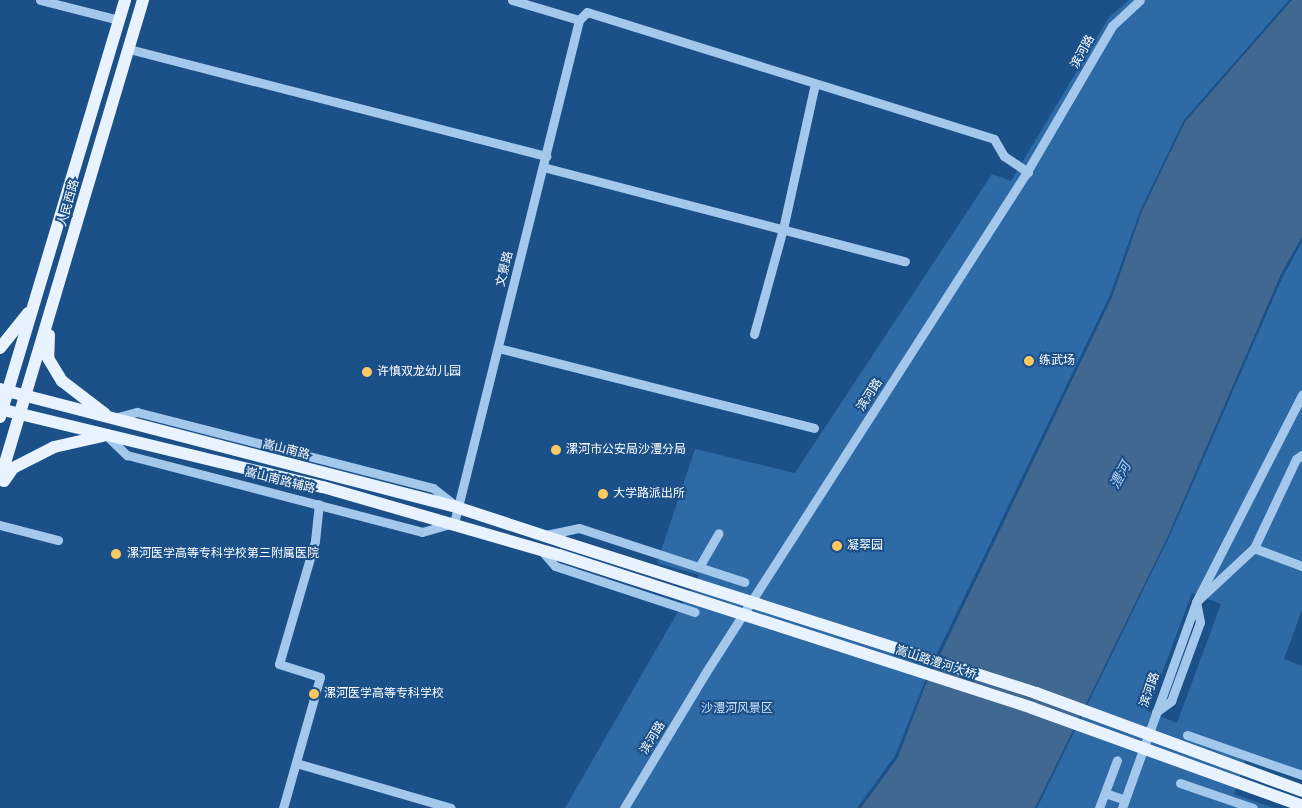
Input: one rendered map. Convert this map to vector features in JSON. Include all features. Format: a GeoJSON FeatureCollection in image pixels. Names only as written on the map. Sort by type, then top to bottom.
{"type":"FeatureCollection","features":[{"type":"Feature","properties":{"kind":"main road","name":"人民西路"},"geometry":{"type":"LineString","coordinates":[[1,412],[4,390],[33,307],[125,0]]}},
{"type":"Feature","properties":{"kind":"main road","name":"人民西路"},"geometry":{"type":"LineString","coordinates":[[0,480],[144,0]]}},
{"type":"Feature","properties":{"kind":"main road"},"geometry":{"type":"LineString","coordinates":[[0,348],[33,307]]}},
{"type":"Feature","properties":{"kind":"main road"},"geometry":{"type":"LineString","coordinates":[[50,316],[48,358],[62,381],[111,419]]}},
{"type":"Feature","properties":{"kind":"main road","name":"嵩山南路"},"geometry":{"type":"LineString","coordinates":[[4,390],[459,508],[563,542]]}},
{"type":"Feature","properties":{"kind":"main road"},"geometry":{"type":"LineString","coordinates":[[1,412],[323,487],[454,523],[540,550]]}},
{"type":"Feature","properties":{"kind":"main road"},"geometry":{"type":"LineString","coordinates":[[0,488],[13,468],[54,447],[106,435]]}},
{"type":"Feature","properties":{"kind":"main road","name":"嵩山路澧河大桥"},"geometry":{"type":"LineString","coordinates":[[563,542],[1036,693],[1302,791]]}},
{"type":"Feature","properties":{"kind":"main road","name":"嵩山路澧河大桥"},"geometry":{"type":"LineString","coordinates":[[540,550],[1032,708],[1302,806]]}},
{"type":"Feature","properties":{"kind":"street"},"geometry":{"type":"LineString","coordinates":[[40,0],[119,20]]}},
{"type":"Feature","properties":{"kind":"street"},"geometry":{"type":"LineString","coordinates":[[512,0],[579,20],[587,12],[994,139],[1004,156],[1028,172]]}},
{"type":"Feature","properties":{"kind":"street","name":"滨河路"},"geometry":{"type":"LineString","coordinates":[[624,808],[706,672],[1028,172],[1112,26],[1140,0]]}},
{"type":"Feature","properties":{"kind":"street","name":"文景路"},"geometry":{"type":"LineString","coordinates":[[454,523],[579,20]]}},
{"type":"Feature","properties":{"kind":"street"},"geometry":{"type":"LineString","coordinates":[[129,49],[546,156]]}},
{"type":"Feature","properties":{"kind":"street"},"geometry":{"type":"LineString","coordinates":[[754,334],[783,229],[816,84]]}},
{"type":"Feature","properties":{"kind":"street"},"geometry":{"type":"LineString","coordinates":[[543,168],[905,261]]}},
{"type":"Feature","properties":{"kind":"street"},"geometry":{"type":"LineString","coordinates":[[498,348],[814,428]]}},
{"type":"Feature","properties":{"kind":"street","name":"滨河路"},"geometry":{"type":"LineString","coordinates":[[1124,804],[1196,602],[1302,394]]}},
{"type":"Feature","properties":{"kind":"street","name":"嵩山南路辅路"},"geometry":{"type":"LineString","coordinates":[[106,435],[127,455],[422,532],[454,523]]}},
{"type":"Feature","properties":{"kind":"street"},"geometry":{"type":"LineString","coordinates":[[1196,602],[1254,548],[1296,459],[1302,455]]}},
{"type":"Feature","properties":{"kind":"street"},"geometry":{"type":"LineString","coordinates":[[283,808],[320,677],[278,664],[316,540],[319,504]]}},
{"type":"Feature","properties":{"kind":"street"},"geometry":{"type":"LineString","coordinates":[[0,525],[58,540]]}},
{"type":"Feature","properties":{"kind":"street"},"geometry":{"type":"LineString","coordinates":[[546,536],[579,528],[744,582]]}},
{"type":"Feature","properties":{"kind":"street"},"geometry":{"type":"LineString","coordinates":[[699,567],[719,533]]}},
{"type":"Feature","properties":{"kind":"street"},"geometry":{"type":"LineString","coordinates":[[1254,548],[1302,566]]}},
{"type":"Feature","properties":{"kind":"street"},"geometry":{"type":"LineString","coordinates":[[540,550],[555,566],[695,612]]}},
{"type":"Feature","properties":{"kind":"street"},"geometry":{"type":"LineString","coordinates":[[1187,736],[1302,775]]}},
{"type":"Feature","properties":{"kind":"street"},"geometry":{"type":"LineString","coordinates":[[1099,808],[1117,760]]}},
{"type":"Feature","properties":{"kind":"street"},"geometry":{"type":"LineString","coordinates":[[296,763],[450,808]]}},
{"type":"Feature","properties":{"kind":"street"},"geometry":{"type":"LineString","coordinates":[[1180,783],[1253,808]]}},
{"type":"Feature","properties":{"kind":"street"},"geometry":{"type":"LineString","coordinates":[[1105,793],[1124,804]]}},
{"type":"Feature","properties":{"kind":"green space","name":"沙澧河风景区"},"geometry":{"type":"Polygon","coordinates":[[[1129,0],[1289,0],[1184,120],[1140,211],[1110,295],[931,666],[895,756],[857,808],[565,808],[699,575],[657,563],[695,449],[795,473],[992,174],[1011,181],[1109,17],[1129,0]]]}},
{"type":"Feature","properties":{"kind":"green space"},"geometry":{"type":"Polygon","coordinates":[[[1302,242],[1302,610],[1284,659],[1302,666],[1302,779],[1246,759],[1234,794],[1274,808],[1037,808],[1171,533],[1283,276],[1302,242]],[[1192,593],[1148,711],[1177,723],[1221,604],[1192,593]]]}},
{"type":"Feature","properties":{"kind":"water","name":"澧河"},"geometry":{"type":"Polygon","coordinates":[[[1292,0],[1302,0],[1302,237],[1281,274],[1168,536],[1035,808],[861,808],[898,757],[925,686],[1112,297],[1142,211],[1185,122],[1292,0]]]}},
{"type":"Feature","properties":{"kind":"place","name":"练武场"},"geometry":{"type":"Point","coordinates":[1029,361]}},
{"type":"Feature","properties":{"kind":"place","name":"许慎双龙幼儿园"},"geometry":{"type":"Point","coordinates":[367,372]}},
{"type":"Feature","properties":{"kind":"place","name":"漯河市公安局沙澧分局"},"geometry":{"type":"Point","coordinates":[556,450]}},
{"type":"Feature","properties":{"kind":"place","name":"大学路派出所"},"geometry":{"type":"Point","coordinates":[603,494]}},
{"type":"Feature","properties":{"kind":"place","name":"凝翠园"},"geometry":{"type":"Point","coordinates":[837,546]}},
{"type":"Feature","properties":{"kind":"place","name":"漯河医学高等专科学校第三附属医院"},"geometry":{"type":"Point","coordinates":[116,554]}},
{"type":"Feature","properties":{"kind":"place","name":"漯河医学高等专科学校"},"geometry":{"type":"Point","coordinates":[314,694]}}]}
